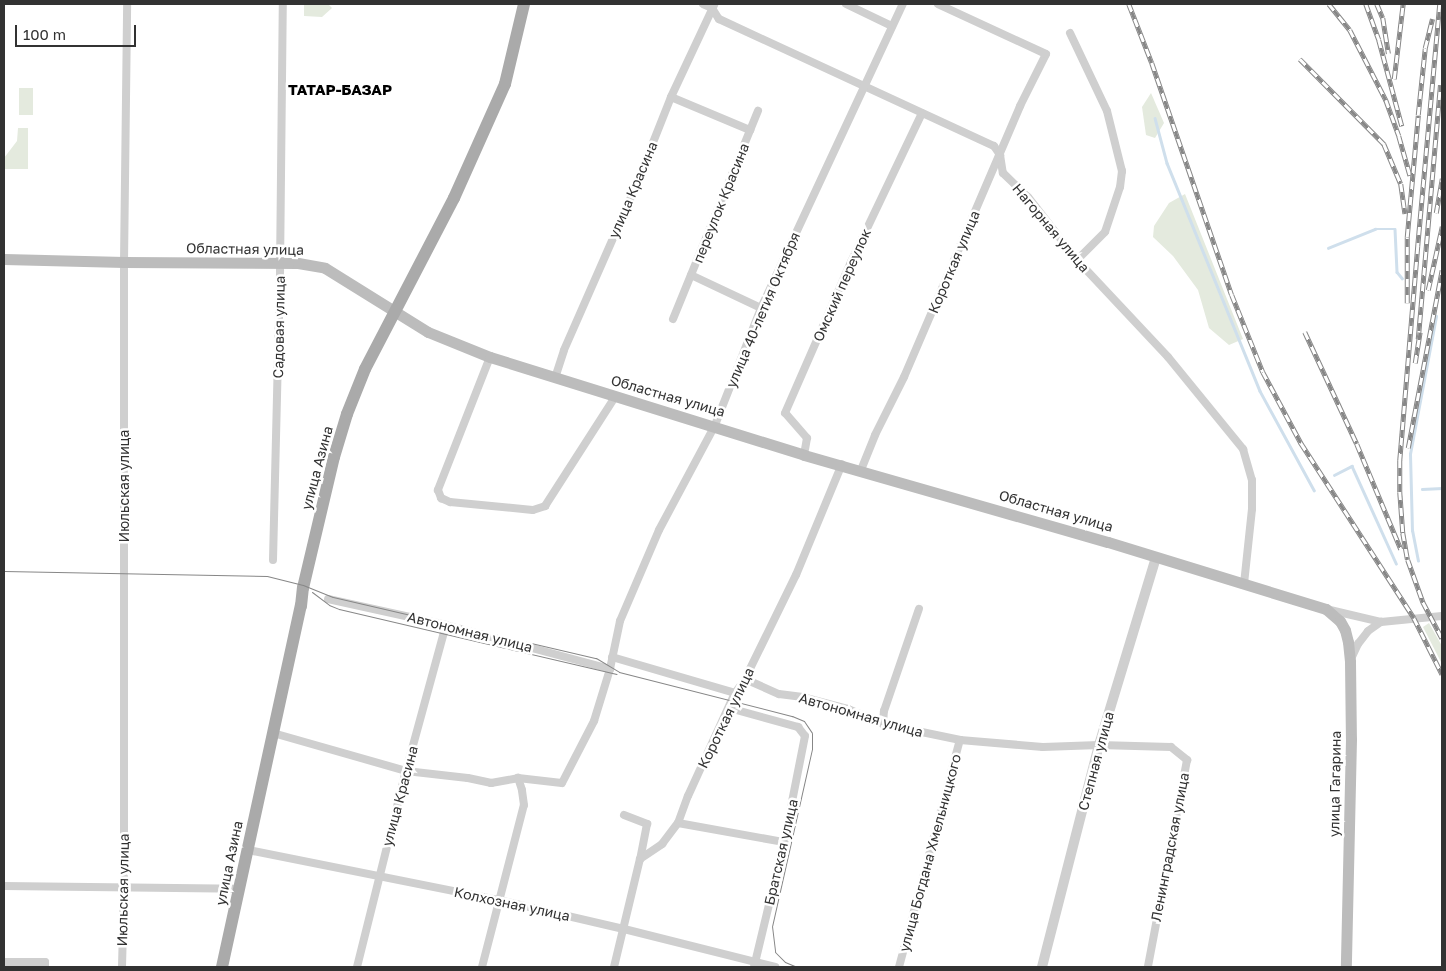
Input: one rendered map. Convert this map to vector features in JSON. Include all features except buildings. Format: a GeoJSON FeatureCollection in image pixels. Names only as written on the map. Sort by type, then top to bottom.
{"type":"FeatureCollection","features":[{"type":"Feature","properties":{"kind":"main road","name":"улица Азина"},"geometry":{"type":"LineString","coordinates":[[222,967],[273,733],[302,588],[334,457],[347,414],[365,369],[397,312],[454,198],[505,84],[524,4]]}},
{"type":"Feature","properties":{"kind":"main road","name":"Областная улица"},"geometry":{"type":"LineString","coordinates":[[4,259],[298,263],[325,268],[428,332],[490,357],[615,397],[715,425],[804,455],[842,464],[1326,609]]}},
{"type":"Feature","properties":{"kind":"main road","name":"улица Гагарина"},"geometry":{"type":"LineString","coordinates":[[1326,609],[1340,621],[1345,630],[1350,662],[1351,739],[1346,967]]}},
{"type":"Feature","properties":{"kind":"street","name":"Июльская улица"},"geometry":{"type":"LineString","coordinates":[[122,967],[124,888],[124,262],[127,4]]}},
{"type":"Feature","properties":{"kind":"street","name":"Садовая улица"},"geometry":{"type":"LineString","coordinates":[[273,560],[280,263],[283,4]]}},
{"type":"Feature","properties":{"kind":"street"},"geometry":{"type":"LineString","coordinates":[[703,4],[713,6],[719,20],[994,146],[1000,155]]}},
{"type":"Feature","properties":{"kind":"street"},"geometry":{"type":"LineString","coordinates":[[846,4],[892,26]]}},
{"type":"Feature","properties":{"kind":"street","name":"улица 40-летия Октября"},"geometry":{"type":"LineString","coordinates":[[518,778],[562,783],[594,721],[610,669],[620,621],[659,530],[715,425],[760,308],[863,86],[904,4]]}},
{"type":"Feature","properties":{"kind":"street","name":"Короткая улица"},"geometry":{"type":"LineString","coordinates":[[861,470],[875,435],[904,377],[1020,106],[1046,54],[938,4]]}},
{"type":"Feature","properties":{"kind":"street","name":"улица Красина"},"geometry":{"type":"LineString","coordinates":[[555,378],[564,350],[635,188],[670,97],[713,6]]}},
{"type":"Feature","properties":{"kind":"street"},"geometry":{"type":"LineString","coordinates":[[1070,33],[1107,111],[1122,171],[1120,187],[1105,232],[1077,260]]}},
{"type":"Feature","properties":{"kind":"street","name":"переулок Красина"},"geometry":{"type":"LineString","coordinates":[[670,97],[750,130]]}},
{"type":"Feature","properties":{"kind":"street","name":"переулок Красина"},"geometry":{"type":"LineString","coordinates":[[673,319],[758,111]]}},
{"type":"Feature","properties":{"kind":"street","name":"Омский переулок"},"geometry":{"type":"LineString","coordinates":[[804,455],[807,438],[785,413],[851,262],[922,114]]}},
{"type":"Feature","properties":{"kind":"street","name":"Нагорная улица"},"geometry":{"type":"LineString","coordinates":[[1000,155],[1003,173],[1028,197],[1077,260],[1168,357],[1243,449],[1252,480],[1252,509],[1244,584]]}},
{"type":"Feature","properties":{"kind":"street","name":"переулок Красина"},"geometry":{"type":"LineString","coordinates":[[691,275],[760,308]]}},
{"type":"Feature","properties":{"kind":"street"},"geometry":{"type":"LineString","coordinates":[[490,357],[438,490],[441,498],[450,502],[532,510],[545,506],[615,397]]}},
{"type":"Feature","properties":{"kind":"street","name":"Короткая улица"},"geometry":{"type":"LineString","coordinates":[[640,859],[662,844],[678,823],[688,796],[735,693],[745,679],[796,575],[842,464]]}},
{"type":"Feature","properties":{"kind":"street","name":"Степная улица"},"geometry":{"type":"LineString","coordinates":[[1042,967],[1100,745],[1156,557]]}},
{"type":"Feature","properties":{"kind":"street","name":"Автономная улица"},"geometry":{"type":"LineString","coordinates":[[328,600],[446,625],[610,669]]}},
{"type":"Feature","properties":{"kind":"street"},"geometry":{"type":"LineString","coordinates":[[883,724],[884,711],[919,609]]}},
{"type":"Feature","properties":{"kind":"street"},"geometry":{"type":"LineString","coordinates":[[1326,609],[1381,622],[1442,616]]}},
{"type":"Feature","properties":{"kind":"street"},"geometry":{"type":"LineString","coordinates":[[1350,662],[1363,638],[1381,622]]}},
{"type":"Feature","properties":{"kind":"street","name":"улица Красина"},"geometry":{"type":"LineString","coordinates":[[357,967],[406,771],[446,625]]}},
{"type":"Feature","properties":{"kind":"street"},"geometry":{"type":"LineString","coordinates":[[612,657],[735,693]]}},
{"type":"Feature","properties":{"kind":"street","name":"Автономная улица"},"geometry":{"type":"LineString","coordinates":[[745,679],[779,694],[803,697],[848,709],[883,724],[960,740],[1043,747],[1100,745]]}},
{"type":"Feature","properties":{"kind":"street","name":"Братская улица"},"geometry":{"type":"LineString","coordinates":[[729,708],[798,727],[805,736],[784,842],[755,964]]}},
{"type":"Feature","properties":{"kind":"street"},"geometry":{"type":"LineString","coordinates":[[273,733],[406,771],[468,778],[491,783],[518,778],[524,805],[482,967]]}},
{"type":"Feature","properties":{"kind":"street","name":"улица Богдана Хмельницкого"},"geometry":{"type":"LineString","coordinates":[[899,967],[960,740]]}},
{"type":"Feature","properties":{"kind":"street","name":"Ленинградская улица"},"geometry":{"type":"LineString","coordinates":[[1100,745],[1172,747],[1187,760],[1148,967]]}},
{"type":"Feature","properties":{"kind":"street"},"geometry":{"type":"LineString","coordinates":[[614,967],[647,824],[624,815]]}},
{"type":"Feature","properties":{"kind":"street"},"geometry":{"type":"LineString","coordinates":[[678,823],[784,842]]}},
{"type":"Feature","properties":{"kind":"street","name":"Колхозная улица"},"geometry":{"type":"LineString","coordinates":[[248,850],[499,900],[624,929],[755,964],[775,967]]}},
{"type":"Feature","properties":{"kind":"street"},"geometry":{"type":"LineString","coordinates":[[4,886],[239,889]]}},
{"type":"Feature","properties":{"kind":"street"},"geometry":{"type":"LineString","coordinates":[[4,962],[45,962],[45,967]]}},
{"type":"Feature","properties":{"kind":"shaded area"},"geometry":{"type":"Polygon","coordinates":[[[304,4],[328,4],[332,8],[322,17],[304,16],[304,4]]]}},
{"type":"Feature","properties":{"kind":"shaded area"},"geometry":{"type":"Polygon","coordinates":[[[19,88],[33,88],[33,115],[19,115],[19,88]]]}},
{"type":"Feature","properties":{"kind":"shaded area"},"geometry":{"type":"Polygon","coordinates":[[[1151,93],[1164,123],[1155,138],[1146,135],[1142,107],[1151,93]]]}},
{"type":"Feature","properties":{"kind":"shaded area"},"geometry":{"type":"Polygon","coordinates":[[[18,128],[28,128],[28,169],[4,169],[4,158],[17,141],[18,128]]]}},
{"type":"Feature","properties":{"kind":"shaded area"},"geometry":{"type":"Polygon","coordinates":[[[1185,194],[1243,339],[1229,345],[1209,328],[1198,290],[1173,256],[1153,237],[1154,226],[1169,203],[1185,194]]]}},
{"type":"Feature","properties":{"kind":"shaded area"},"geometry":{"type":"Polygon","coordinates":[[[1429,623],[1442,646],[1442,664],[1423,627],[1429,623]]]}},
{"type":"Feature","properties":{"kind":"waterway"},"geometry":{"type":"LineString","coordinates":[[1155,118],[1167,163],[1260,391],[1314,490]]}},
{"type":"Feature","properties":{"kind":"waterway"},"geometry":{"type":"LineString","coordinates":[[1328,248],[1375,229],[1395,229],[1397,272],[1402,278]]}},
{"type":"Feature","properties":{"kind":"waterway"},"geometry":{"type":"LineString","coordinates":[[1418,561],[1412,531],[1410,454],[1436,316]]}},
{"type":"Feature","properties":{"kind":"waterway"},"geometry":{"type":"LineString","coordinates":[[1334,475],[1352,466],[1396,563]]}},
{"type":"Feature","properties":{"kind":"waterway"},"geometry":{"type":"LineString","coordinates":[[1422,489],[1442,488]]}},
{"type":"Feature","properties":{"kind":"tram line"},"geometry":{"type":"LineString","coordinates":[[4,571],[267,576],[303,585],[333,597],[596,658],[619,672],[792,716],[804,721],[812,733],[812,749],[772,926],[775,952],[785,962],[797,967]]}},
{"type":"Feature","properties":{"kind":"tram line"},"geometry":{"type":"LineString","coordinates":[[312,592],[329,605],[339,609],[616,674]]}},
{"type":"Feature","properties":{"kind":"railway"},"geometry":{"type":"LineString","coordinates":[[1129,4],[1152,63],[1232,295],[1263,372],[1301,443],[1414,618],[1442,674]]}},
{"type":"Feature","properties":{"kind":"railway"},"geometry":{"type":"LineString","coordinates":[[1329,4],[1350,30],[1386,100],[1410,175]]}},
{"type":"Feature","properties":{"kind":"railway"},"geometry":{"type":"LineString","coordinates":[[1366,4],[1379,40],[1402,126]]}},
{"type":"Feature","properties":{"kind":"railway"},"geometry":{"type":"LineString","coordinates":[[1377,4],[1383,18],[1389,54]]}},
{"type":"Feature","properties":{"kind":"railway"},"geometry":{"type":"LineString","coordinates":[[1394,79],[1403,4]]}},
{"type":"Feature","properties":{"kind":"railway"},"geometry":{"type":"LineString","coordinates":[[1440,4],[1400,460],[1400,492],[1403,533],[1408,560],[1423,602],[1442,638]]}},
{"type":"Feature","properties":{"kind":"railway"},"geometry":{"type":"LineString","coordinates":[[1407,303],[1407,237],[1425,48],[1432,19]]}},
{"type":"Feature","properties":{"kind":"railway"},"geometry":{"type":"LineString","coordinates":[[1300,59],[1384,144],[1401,184],[1405,214]]}},
{"type":"Feature","properties":{"kind":"railway"},"geometry":{"type":"LineString","coordinates":[[1418,339],[1440,85]]}},
{"type":"Feature","properties":{"kind":"railway"},"geometry":{"type":"LineString","coordinates":[[1436,213],[1442,179]]}},
{"type":"Feature","properties":{"kind":"railway"},"geometry":{"type":"LineString","coordinates":[[1428,290],[1442,227]]}},
{"type":"Feature","properties":{"kind":"railway"},"geometry":{"type":"LineString","coordinates":[[1408,448],[1442,270]]}},
{"type":"Feature","properties":{"kind":"railway"},"geometry":{"type":"LineString","coordinates":[[1305,332],[1357,444],[1401,549]]}},
{"type":"Feature","properties":{"kind":"railway"},"geometry":{"type":"LineString","coordinates":[[1415,363],[1420,332]]}},
{"type":"Feature","properties":{"kind":"district","name":"ТАТАР-БАЗАР"},"geometry":{"type":"Point","coordinates":[340,90]}}]}
